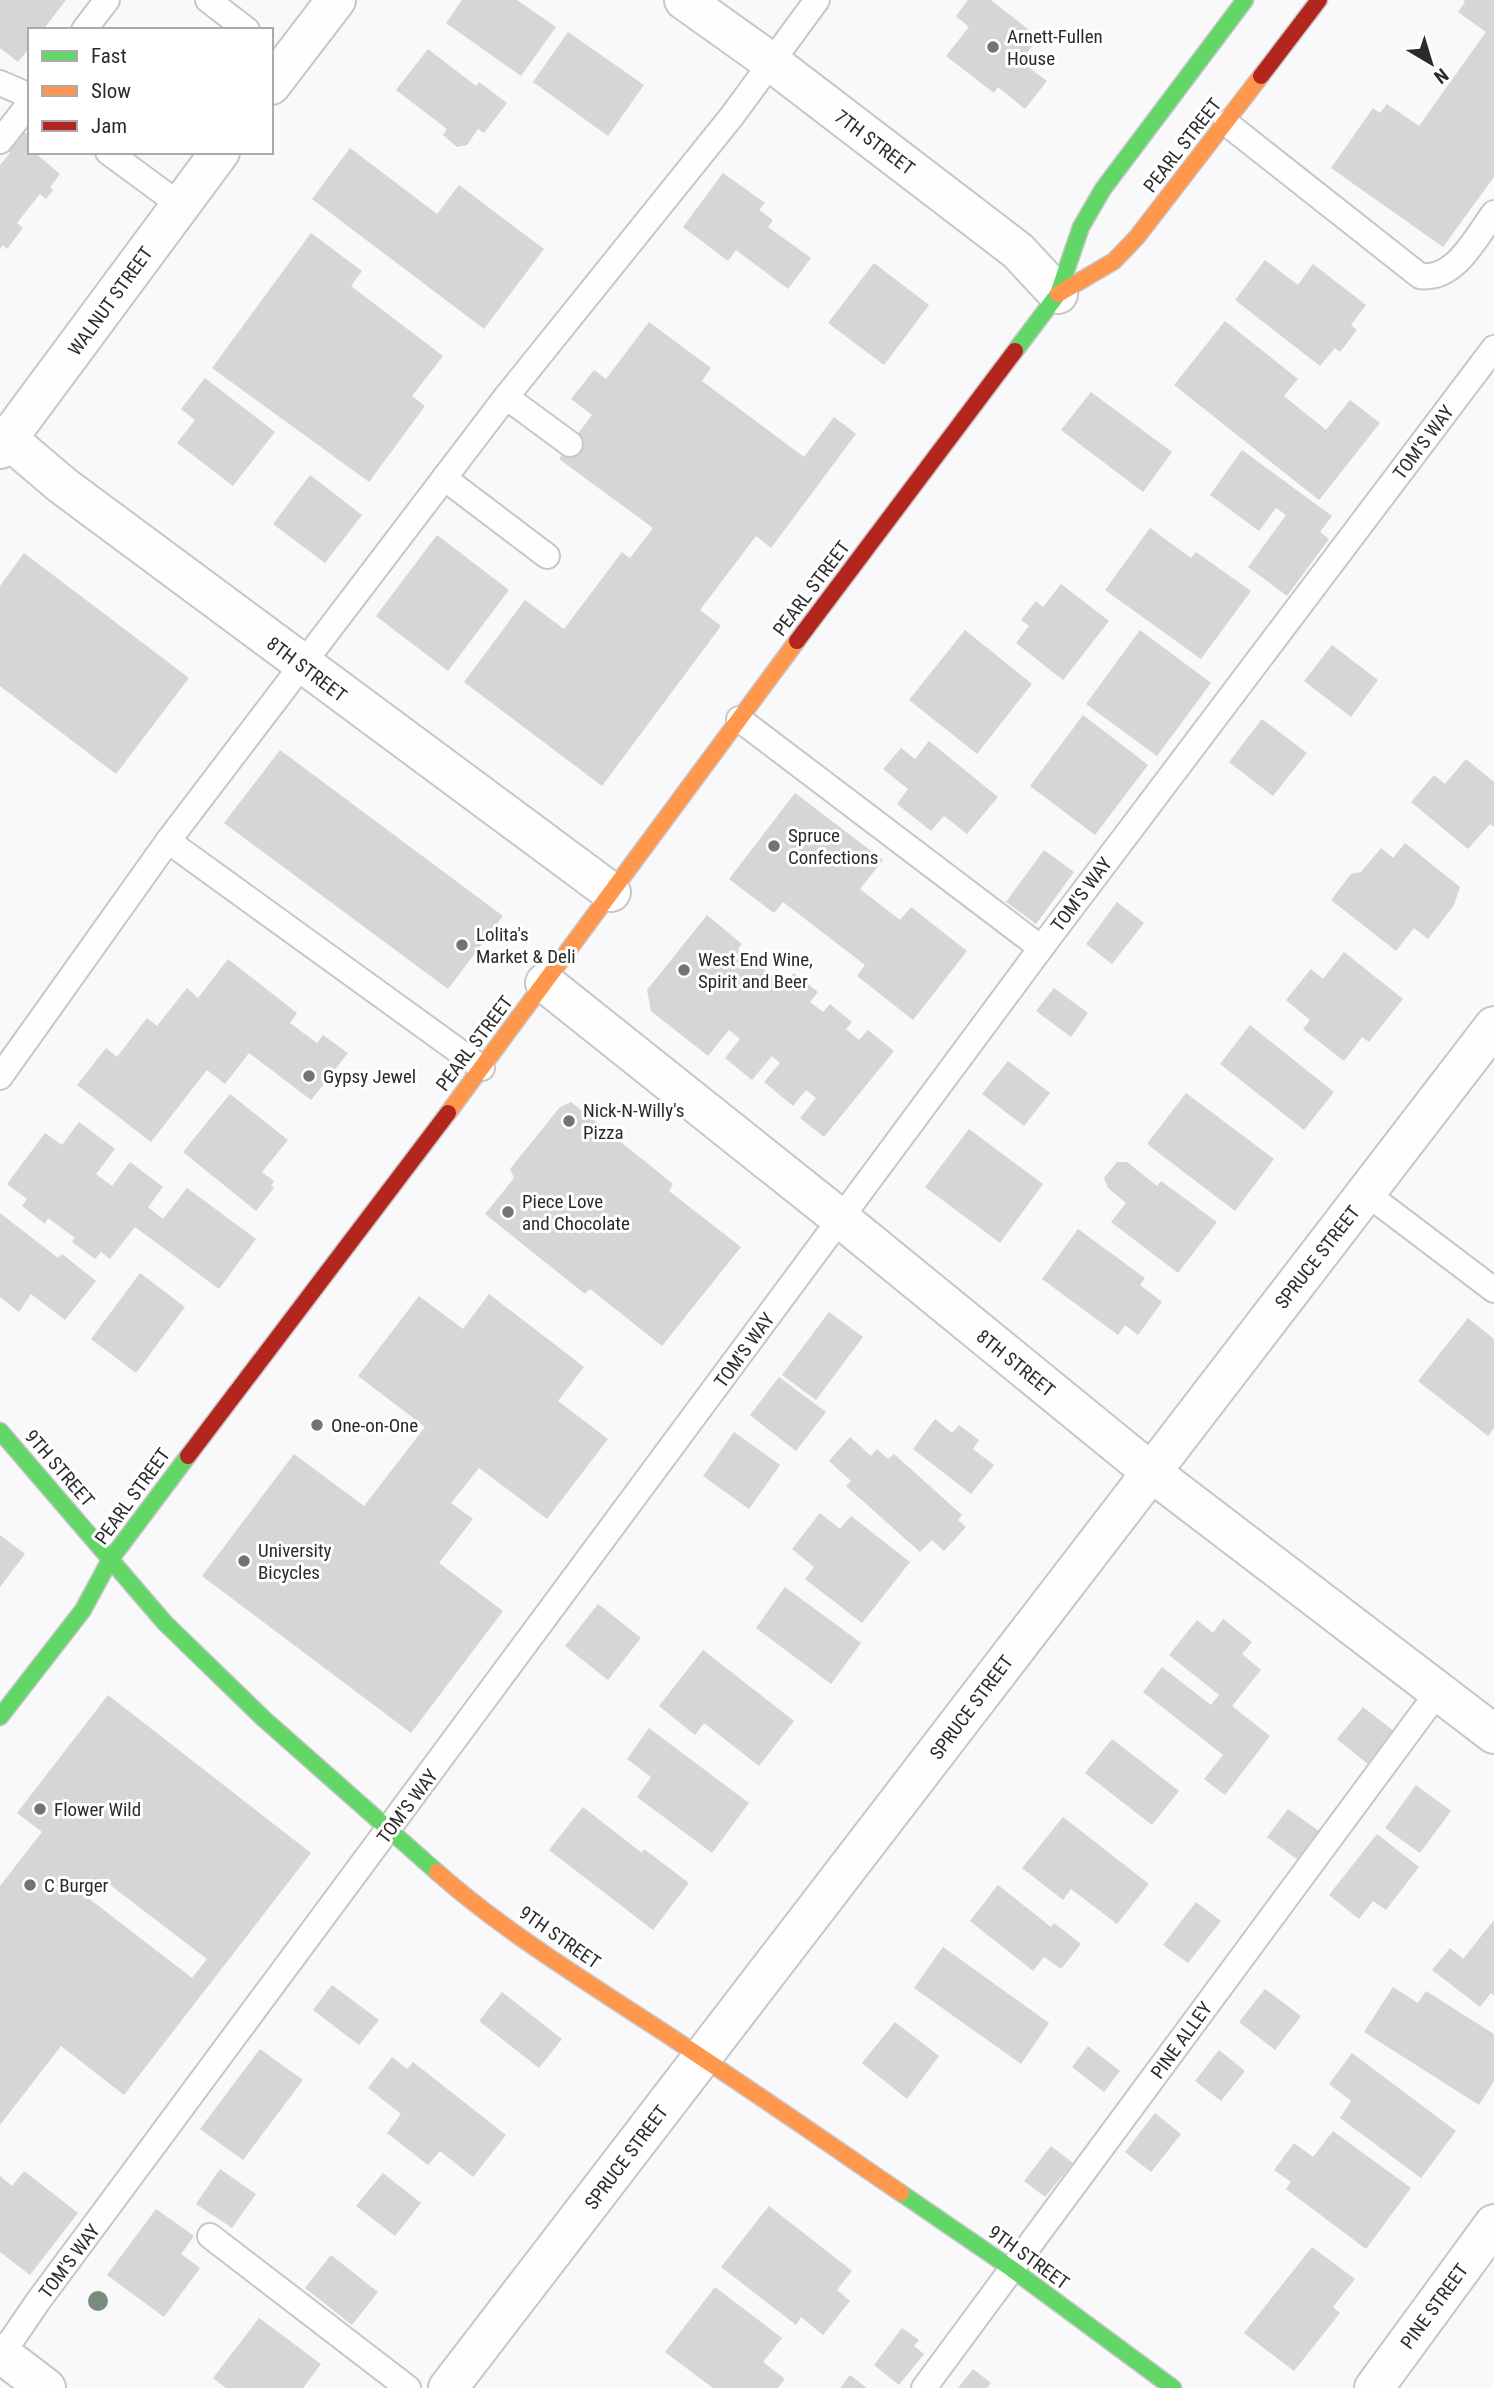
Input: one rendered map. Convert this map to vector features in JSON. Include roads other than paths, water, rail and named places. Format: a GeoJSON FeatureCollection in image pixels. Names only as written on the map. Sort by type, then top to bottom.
{"type":"FeatureCollection","features":[{"type":"Feature","properties":{"kind":"street"},"geometry":{"type":"LineString","coordinates":[[277,65],[336,0]]}},
{"type":"Feature","properties":{"kind":"street","name":"7TH STREET"},"geometry":{"type":"LineString","coordinates":[[684,0],[771,62],[1018,251],[1058,294]]}},
{"type":"Feature","properties":{"kind":"street","name":"PEARL STREET"},"geometry":{"type":"LineString","coordinates":[[0,1717],[83,1610],[110,1560],[482,1068],[739,719],[1058,294],[1081,227],[1102,189],[1245,0]]}},
{"type":"Feature","properties":{"kind":"street","name":"PEARL STREET"},"geometry":{"type":"LineString","coordinates":[[1058,294],[1114,261],[1130,245],[1319,0]]}},
{"type":"Feature","properties":{"kind":"street","name":"WALNUT STREET"},"geometry":{"type":"LineString","coordinates":[[4,444],[218,154]]}},
{"type":"Feature","properties":{"kind":"street","name":"8TH STREET"},"geometry":{"type":"LineString","coordinates":[[4,444],[611,892]]}},
{"type":"Feature","properties":{"kind":"street","name":"8TH STREET"},"geometry":{"type":"LineString","coordinates":[[545,983],[841,1219],[1151,1472],[1494,1734]]}},
{"type":"Feature","properties":{"kind":"street","name":"SPRUCE STREET"},"geometry":{"type":"LineString","coordinates":[[448,2388],[1494,1026]]}},
{"type":"Feature","properties":{"kind":"street","name":"9TH STREET"},"geometry":{"type":"LineString","coordinates":[[0,1432],[165,1623],[244,1700],[388,1832],[453,1887],[557,1962],[702,2057],[1012,2269],[1172,2388]]}},
{"type":"Feature","properties":{"kind":"street","name":"PINE STREET"},"geometry":{"type":"LineString","coordinates":[[1374,2388],[1494,2224]]}},
{"type":"Feature","properties":{"kind":"street"},"geometry":{"type":"LineString","coordinates":[[1,2355],[46,2388]]}},
{"type":"Feature","properties":{"kind":"lane"},"geometry":{"type":"LineString","coordinates":[[86,28],[107,0]]}},
{"type":"Feature","properties":{"kind":"lane"},"geometry":{"type":"LineString","coordinates":[[208,0],[244,28]]}},
{"type":"Feature","properties":{"kind":"lane"},"geometry":{"type":"LineString","coordinates":[[0,1077],[168,841],[506,397],[732,117],[817,0]]}},
{"type":"Feature","properties":{"kind":"lane"},"geometry":{"type":"LineString","coordinates":[[0,83],[28,95]]}},
{"type":"Feature","properties":{"kind":"lane"},"geometry":{"type":"LineString","coordinates":[[0,141],[28,106]]}},
{"type":"Feature","properties":{"kind":"lane"},"geometry":{"type":"LineString","coordinates":[[1226,122],[1420,276],[1439,275],[1458,261],[1494,213]]}},
{"type":"Feature","properties":{"kind":"lane"},"geometry":{"type":"LineString","coordinates":[[111,154],[180,205]]}},
{"type":"Feature","properties":{"kind":"lane","name":"TOM'S WAY"},"geometry":{"type":"LineString","coordinates":[[1,2355],[39,2300],[1041,948],[1494,348]]}},
{"type":"Feature","properties":{"kind":"lane"},"geometry":{"type":"LineString","coordinates":[[506,397],[570,444]]}},
{"type":"Feature","properties":{"kind":"lane"},"geometry":{"type":"LineString","coordinates":[[444,478],[547,556]]}},
{"type":"Feature","properties":{"kind":"lane"},"geometry":{"type":"LineString","coordinates":[[739,719],[1041,948]]}},
{"type":"Feature","properties":{"kind":"lane"},"geometry":{"type":"LineString","coordinates":[[168,841],[482,1068]]}},
{"type":"Feature","properties":{"kind":"lane"},"geometry":{"type":"LineString","coordinates":[[1366,1193],[1494,1290]]}},
{"type":"Feature","properties":{"kind":"lane","name":"PINE ALLEY"},"geometry":{"type":"LineString","coordinates":[[924,2388],[1438,1692]]}},
{"type":"Feature","properties":{"kind":"lane"},"geometry":{"type":"LineString","coordinates":[[210,2236],[408,2388]]}},
{"type":"Feature","properties":{"kind":"place","name":"Arnett-Fullen House"},"geometry":{"type":"Point","coordinates":[993,47]}},
{"type":"Feature","properties":{"kind":"place","name":"Spruce Confections"},"geometry":{"type":"Point","coordinates":[774,846]}},
{"type":"Feature","properties":{"kind":"place","name":"Lolita's Market & Deli"},"geometry":{"type":"Point","coordinates":[462,945]}},
{"type":"Feature","properties":{"kind":"place","name":"West End Wine, Spirit and Beer"},"geometry":{"type":"Point","coordinates":[684,970]}},
{"type":"Feature","properties":{"kind":"place","name":"Gypsy Jewel"},"geometry":{"type":"Point","coordinates":[309,1076]}},
{"type":"Feature","properties":{"kind":"place","name":"Nick-N-Willy's Pizza"},"geometry":{"type":"Point","coordinates":[569,1121]}},
{"type":"Feature","properties":{"kind":"place","name":"Piece Love and Chocolate"},"geometry":{"type":"Point","coordinates":[508,1212]}},
{"type":"Feature","properties":{"kind":"place","name":"One-on-One"},"geometry":{"type":"Point","coordinates":[317,1425]}},
{"type":"Feature","properties":{"kind":"place","name":"University Bicycles"},"geometry":{"type":"Point","coordinates":[244,1561]}},
{"type":"Feature","properties":{"kind":"place","name":"Flower Wild"},"geometry":{"type":"Point","coordinates":[40,1809]}},
{"type":"Feature","properties":{"kind":"place","name":"C Burger"},"geometry":{"type":"Point","coordinates":[30,1885]}}]}
